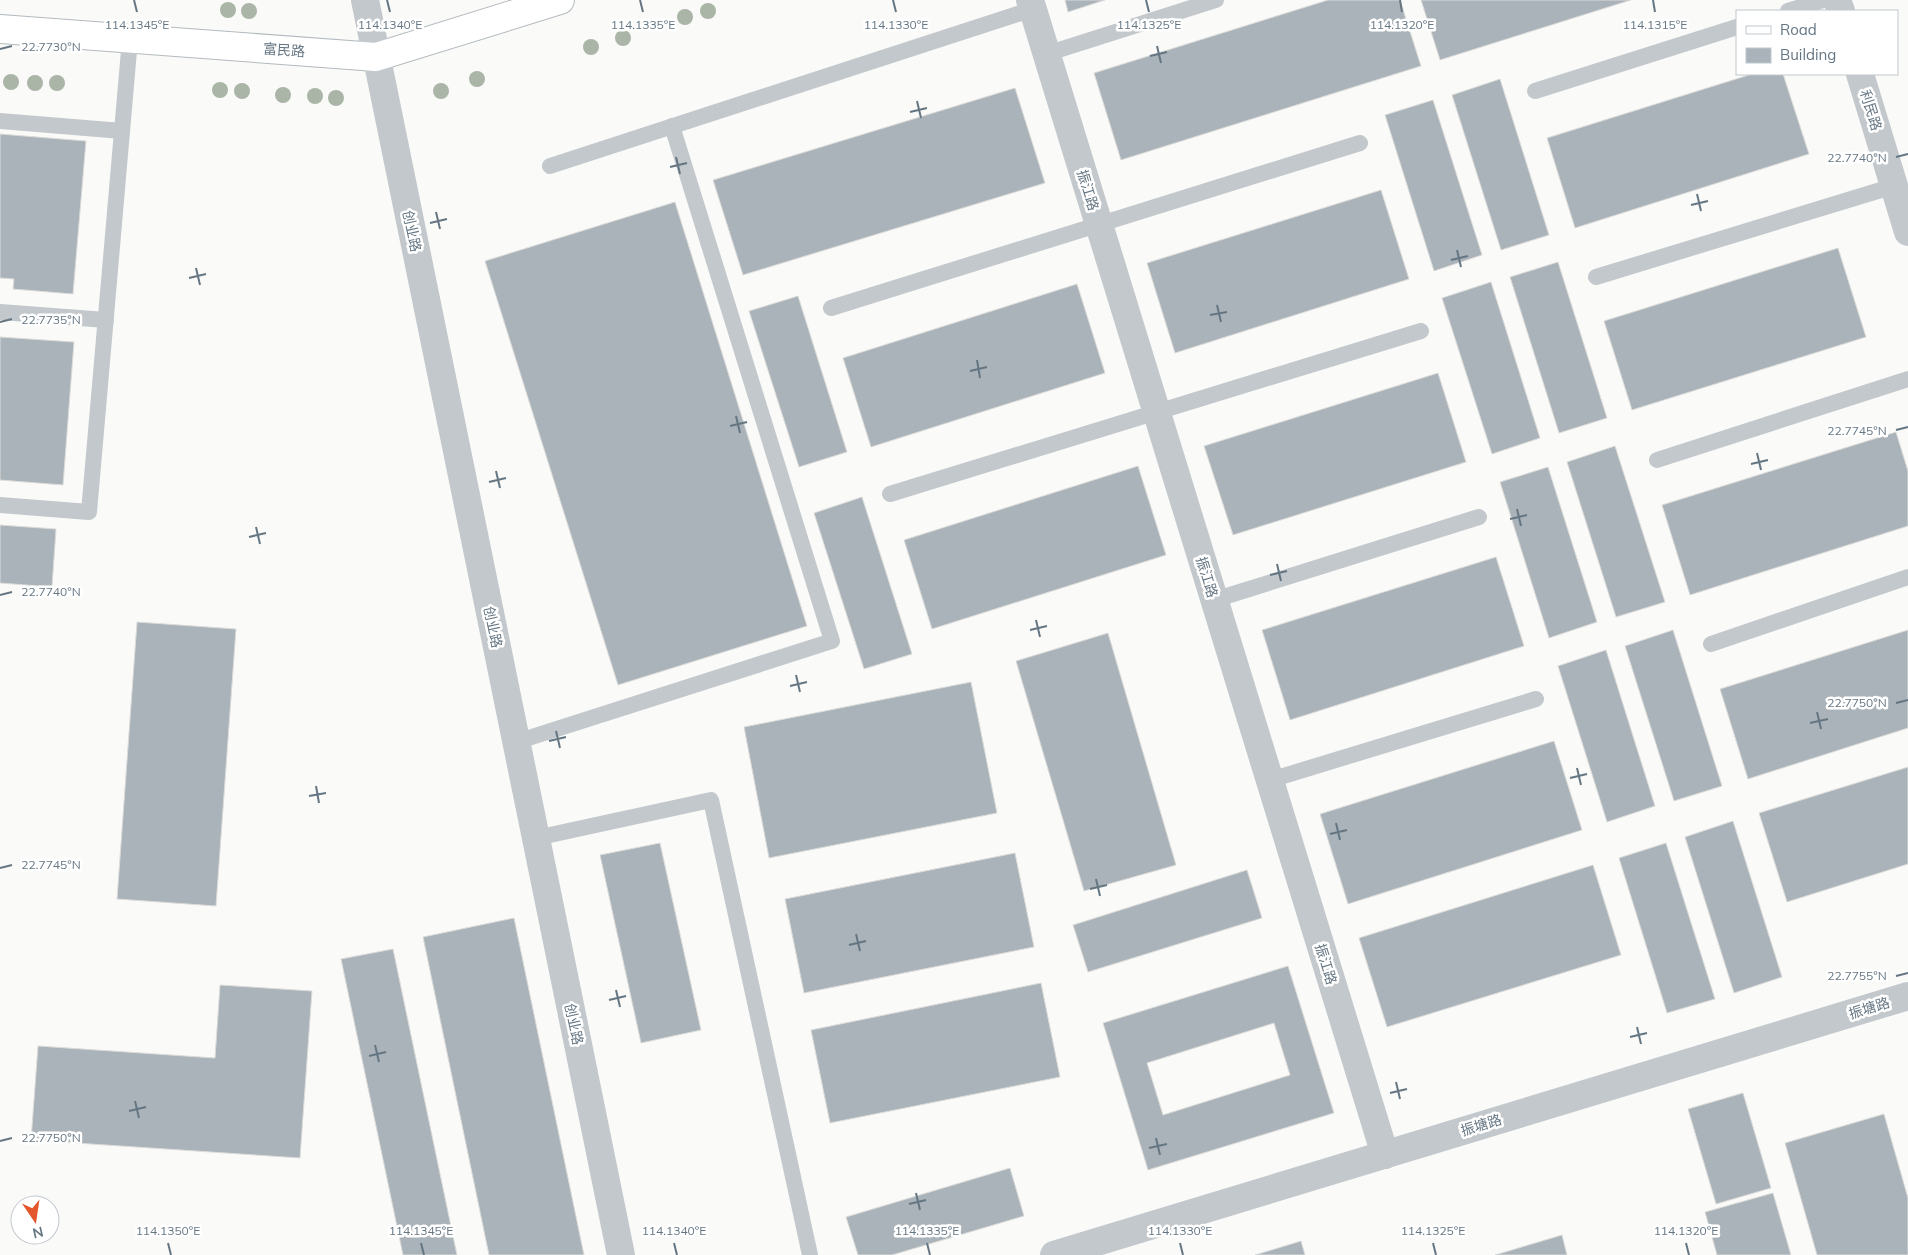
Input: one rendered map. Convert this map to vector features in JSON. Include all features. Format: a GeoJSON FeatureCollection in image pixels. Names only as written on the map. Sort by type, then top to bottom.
{"type":"FeatureCollection","features":[{"type":"Feature","properties":{"kind":"street","name":"创业路"},"geometry":{"type":"LineString","coordinates":[[365,0],[621,1255]]}},
{"type":"Feature","properties":{"kind":"street","name":"富民路"},"geometry":{"type":"LineString","coordinates":[[0,29],[376,57],[560,0]]}},
{"type":"Feature","properties":{"kind":"street","name":"振江路"},"geometry":{"type":"LineString","coordinates":[[1031,4],[1385,1155]]}},
{"type":"Feature","properties":{"kind":"street","name":"利民路"},"geometry":{"type":"LineString","coordinates":[[1860,75],[1908,232]]}},
{"type":"Feature","properties":{"kind":"street","name":"振塘路"},"geometry":{"type":"LineString","coordinates":[[1054,1255],[1908,996]]}},
{"type":"Feature","properties":{"kind":"lane"},"geometry":{"type":"LineString","coordinates":[[1046,54],[1216,0]]}},
{"type":"Feature","properties":{"kind":"lane"},"geometry":{"type":"LineString","coordinates":[[1791,10],[1823,0]]}},
{"type":"Feature","properties":{"kind":"lane"},"geometry":{"type":"LineString","coordinates":[[550,166],[1031,4]]}},
{"type":"Feature","properties":{"kind":"lane"},"geometry":{"type":"LineString","coordinates":[[1535,91],[1736,27]]}},
{"type":"Feature","properties":{"kind":"lane"},"geometry":{"type":"LineString","coordinates":[[0,504],[89,512],[130,39]]}},
{"type":"Feature","properties":{"kind":"lane"},"geometry":{"type":"LineString","coordinates":[[0,121],[122,130]]}},
{"type":"Feature","properties":{"kind":"lane"},"geometry":{"type":"LineString","coordinates":[[516,742],[832,641],[672,126]]}},
{"type":"Feature","properties":{"kind":"lane"},"geometry":{"type":"LineString","coordinates":[[831,308],[1360,143]]}},
{"type":"Feature","properties":{"kind":"lane"},"geometry":{"type":"LineString","coordinates":[[1596,277],[1894,186]]}},
{"type":"Feature","properties":{"kind":"lane"},"geometry":{"type":"LineString","coordinates":[[0,312],[106,320]]}},
{"type":"Feature","properties":{"kind":"lane"},"geometry":{"type":"LineString","coordinates":[[890,494],[1421,331]]}},
{"type":"Feature","properties":{"kind":"lane"},"geometry":{"type":"LineString","coordinates":[[1657,460],[1908,379]]}},
{"type":"Feature","properties":{"kind":"lane"},"geometry":{"type":"LineString","coordinates":[[1214,600],[1479,517]]}},
{"type":"Feature","properties":{"kind":"lane"},"geometry":{"type":"LineString","coordinates":[[1711,644],[1908,577]]}},
{"type":"Feature","properties":{"kind":"lane"},"geometry":{"type":"LineString","coordinates":[[1270,780],[1536,699]]}},
{"type":"Feature","properties":{"kind":"lane"},"geometry":{"type":"LineString","coordinates":[[536,838],[711,800],[810,1255]]}},
{"type":"Feature","properties":{"kind":"building"},"geometry":{"type":"Polygon","coordinates":[[[1065,0],[1105,0],[1068,12],[1065,0]]]}},
{"type":"Feature","properties":{"kind":"building"},"geometry":{"type":"Polygon","coordinates":[[[1328,0],[1400,0],[1421,66],[1121,160],[1094,73],[1328,0]]]}},
{"type":"Feature","properties":{"kind":"building"},"geometry":{"type":"Polygon","coordinates":[[[1421,0],[1631,0],[1440,60],[1421,0]]]}},
{"type":"Feature","properties":{"kind":"building"},"geometry":{"type":"Polygon","coordinates":[[[1749,75],[1783,75],[1809,154],[1575,228],[1547,138],[1749,75]]]}},
{"type":"Feature","properties":{"kind":"building"},"geometry":{"type":"Polygon","coordinates":[[[1500,79],[1549,235],[1501,250],[1452,95],[1500,79]]]}},
{"type":"Feature","properties":{"kind":"building"},"geometry":{"type":"Polygon","coordinates":[[[1015,88],[1045,183],[743,275],[713,180],[1015,88]]]}},
{"type":"Feature","properties":{"kind":"building"},"geometry":{"type":"Polygon","coordinates":[[[1433,100],[1482,255],[1434,271],[1385,115],[1433,100]]]}},
{"type":"Feature","properties":{"kind":"building"},"geometry":{"type":"Polygon","coordinates":[[[0,134],[86,141],[73,294],[13,289],[14,279],[0,278],[0,134]]]}},
{"type":"Feature","properties":{"kind":"building"},"geometry":{"type":"Polygon","coordinates":[[[1381,190],[1409,279],[1175,353],[1147,263],[1381,190]]]}},
{"type":"Feature","properties":{"kind":"building"},"geometry":{"type":"Polygon","coordinates":[[[675,202],[807,626],[618,685],[485,261],[675,202]]]}},
{"type":"Feature","properties":{"kind":"building"},"geometry":{"type":"Polygon","coordinates":[[[1838,248],[1866,337],[1632,410],[1604,321],[1838,248]]]}},
{"type":"Feature","properties":{"kind":"building"},"geometry":{"type":"Polygon","coordinates":[[[1558,262],[1607,418],[1559,433],[1510,277],[1558,262]]]}},
{"type":"Feature","properties":{"kind":"building"},"geometry":{"type":"Polygon","coordinates":[[[1491,282],[1540,438],[1492,454],[1442,298],[1491,282]]]}},
{"type":"Feature","properties":{"kind":"building"},"geometry":{"type":"Polygon","coordinates":[[[1077,284],[1105,373],[871,447],[843,358],[1077,284]]]}},
{"type":"Feature","properties":{"kind":"building"},"geometry":{"type":"Polygon","coordinates":[[[798,296],[847,452],[799,467],[749,311],[798,296]]]}},
{"type":"Feature","properties":{"kind":"building"},"geometry":{"type":"Polygon","coordinates":[[[0,337],[74,342],[63,485],[0,480],[0,337]]]}},
{"type":"Feature","properties":{"kind":"building"},"geometry":{"type":"Polygon","coordinates":[[[1438,373],[1466,462],[1233,535],[1204,446],[1438,373]]]}},
{"type":"Feature","properties":{"kind":"building"},"geometry":{"type":"Polygon","coordinates":[[[1896,432],[1908,471],[1908,526],[1690,595],[1662,505],[1896,432]]]}},
{"type":"Feature","properties":{"kind":"building"},"geometry":{"type":"Polygon","coordinates":[[[1615,446],[1665,602],[1616,617],[1567,462],[1615,446]]]}},
{"type":"Feature","properties":{"kind":"building"},"geometry":{"type":"Polygon","coordinates":[[[1138,466],[1166,555],[932,629],[904,540],[1138,466]]]}},
{"type":"Feature","properties":{"kind":"building"},"geometry":{"type":"Polygon","coordinates":[[[1548,467],[1597,622],[1549,638],[1500,482],[1548,467]]]}},
{"type":"Feature","properties":{"kind":"building"},"geometry":{"type":"Polygon","coordinates":[[[862,497],[912,654],[864,669],[814,513],[862,497]]]}},
{"type":"Feature","properties":{"kind":"building"},"geometry":{"type":"Polygon","coordinates":[[[0,525],[56,529],[52,587],[0,583],[0,525]]]}},
{"type":"Feature","properties":{"kind":"building"},"geometry":{"type":"Polygon","coordinates":[[[1496,557],[1524,646],[1290,720],[1262,630],[1496,557]]]}},
{"type":"Feature","properties":{"kind":"building"},"geometry":{"type":"Polygon","coordinates":[[[137,622],[236,629],[216,906],[117,899],[137,622]]]}},
{"type":"Feature","properties":{"kind":"building"},"geometry":{"type":"Polygon","coordinates":[[[1673,630],[1722,786],[1674,801],[1625,646],[1673,630]]]}},
{"type":"Feature","properties":{"kind":"building"},"geometry":{"type":"Polygon","coordinates":[[[1908,630],[1908,728],[1748,779],[1720,689],[1908,630]]]}},
{"type":"Feature","properties":{"kind":"building"},"geometry":{"type":"Polygon","coordinates":[[[1108,633],[1176,865],[1084,891],[1016,661],[1108,633]]]}},
{"type":"Feature","properties":{"kind":"building"},"geometry":{"type":"Polygon","coordinates":[[[1606,650],[1655,806],[1607,822],[1558,666],[1606,650]]]}},
{"type":"Feature","properties":{"kind":"building"},"geometry":{"type":"Polygon","coordinates":[[[971,682],[997,813],[769,858],[744,727],[971,682]]]}},
{"type":"Feature","properties":{"kind":"building"},"geometry":{"type":"Polygon","coordinates":[[[1554,741],[1582,830],[1348,904],[1320,814],[1554,741]]]}},
{"type":"Feature","properties":{"kind":"building"},"geometry":{"type":"Polygon","coordinates":[[[1908,767],[1908,864],[1787,902],[1759,813],[1908,767]]]}},
{"type":"Feature","properties":{"kind":"building"},"geometry":{"type":"Polygon","coordinates":[[[1733,821],[1782,977],[1734,993],[1685,837],[1733,821]]]}},
{"type":"Feature","properties":{"kind":"building"},"geometry":{"type":"Polygon","coordinates":[[[660,843],[701,1030],[641,1043],[600,855],[660,843]]]}},
{"type":"Feature","properties":{"kind":"building"},"geometry":{"type":"Polygon","coordinates":[[[1666,843],[1715,999],[1667,1013],[1619,858],[1666,843]]]}},
{"type":"Feature","properties":{"kind":"building"},"geometry":{"type":"Polygon","coordinates":[[[1015,853],[1034,947],[804,993],[785,899],[1015,853]]]}},
{"type":"Feature","properties":{"kind":"building"},"geometry":{"type":"Polygon","coordinates":[[[1593,865],[1621,955],[1387,1027],[1359,938],[1593,865]]]}},
{"type":"Feature","properties":{"kind":"building"},"geometry":{"type":"Polygon","coordinates":[[[1247,870],[1262,918],[1088,972],[1073,925],[1247,870]]]}},
{"type":"Feature","properties":{"kind":"building"},"geometry":{"type":"Polygon","coordinates":[[[514,918],[584,1255],[489,1255],[423,937],[514,918]]]}},
{"type":"Feature","properties":{"kind":"building"},"geometry":{"type":"Polygon","coordinates":[[[393,949],[457,1255],[403,1255],[341,959],[393,949]]]}},
{"type":"Feature","properties":{"kind":"building"},"geometry":{"type":"Polygon","coordinates":[[[1288,966],[1334,1113],[1148,1170],[1103,1023],[1288,966]],[[1274,1023],[1147,1063],[1163,1115],[1290,1075],[1274,1023]]]}},
{"type":"Feature","properties":{"kind":"building"},"geometry":{"type":"Polygon","coordinates":[[[1041,983],[1060,1077],[830,1123],[811,1030],[1041,983]]]}},
{"type":"Feature","properties":{"kind":"building"},"geometry":{"type":"Polygon","coordinates":[[[220,985],[312,991],[300,1158],[31,1140],[38,1046],[215,1058],[220,985]]]}},
{"type":"Feature","properties":{"kind":"building"},"geometry":{"type":"Polygon","coordinates":[[[1743,1093],[1771,1188],[1716,1204],[1688,1109],[1743,1093]]]}},
{"type":"Feature","properties":{"kind":"building"},"geometry":{"type":"Polygon","coordinates":[[[1884,1114],[1908,1198],[1908,1255],[1817,1255],[1785,1143],[1884,1114]]]}},
{"type":"Feature","properties":{"kind":"building"},"geometry":{"type":"Polygon","coordinates":[[[1010,1168],[1024,1216],[892,1255],[858,1255],[846,1217],[1010,1168]]]}},
{"type":"Feature","properties":{"kind":"building"},"geometry":{"type":"Polygon","coordinates":[[[1773,1193],[1791,1255],[1717,1255],[1705,1212],[1773,1193]]]}},
{"type":"Feature","properties":{"kind":"building"},"geometry":{"type":"Polygon","coordinates":[[[1562,1235],[1567,1255],[1495,1255],[1562,1235]]]}},
{"type":"Feature","properties":{"kind":"building"},"geometry":{"type":"Polygon","coordinates":[[[1301,1241],[1305,1255],[1255,1255],[1301,1241]]]}}]}
